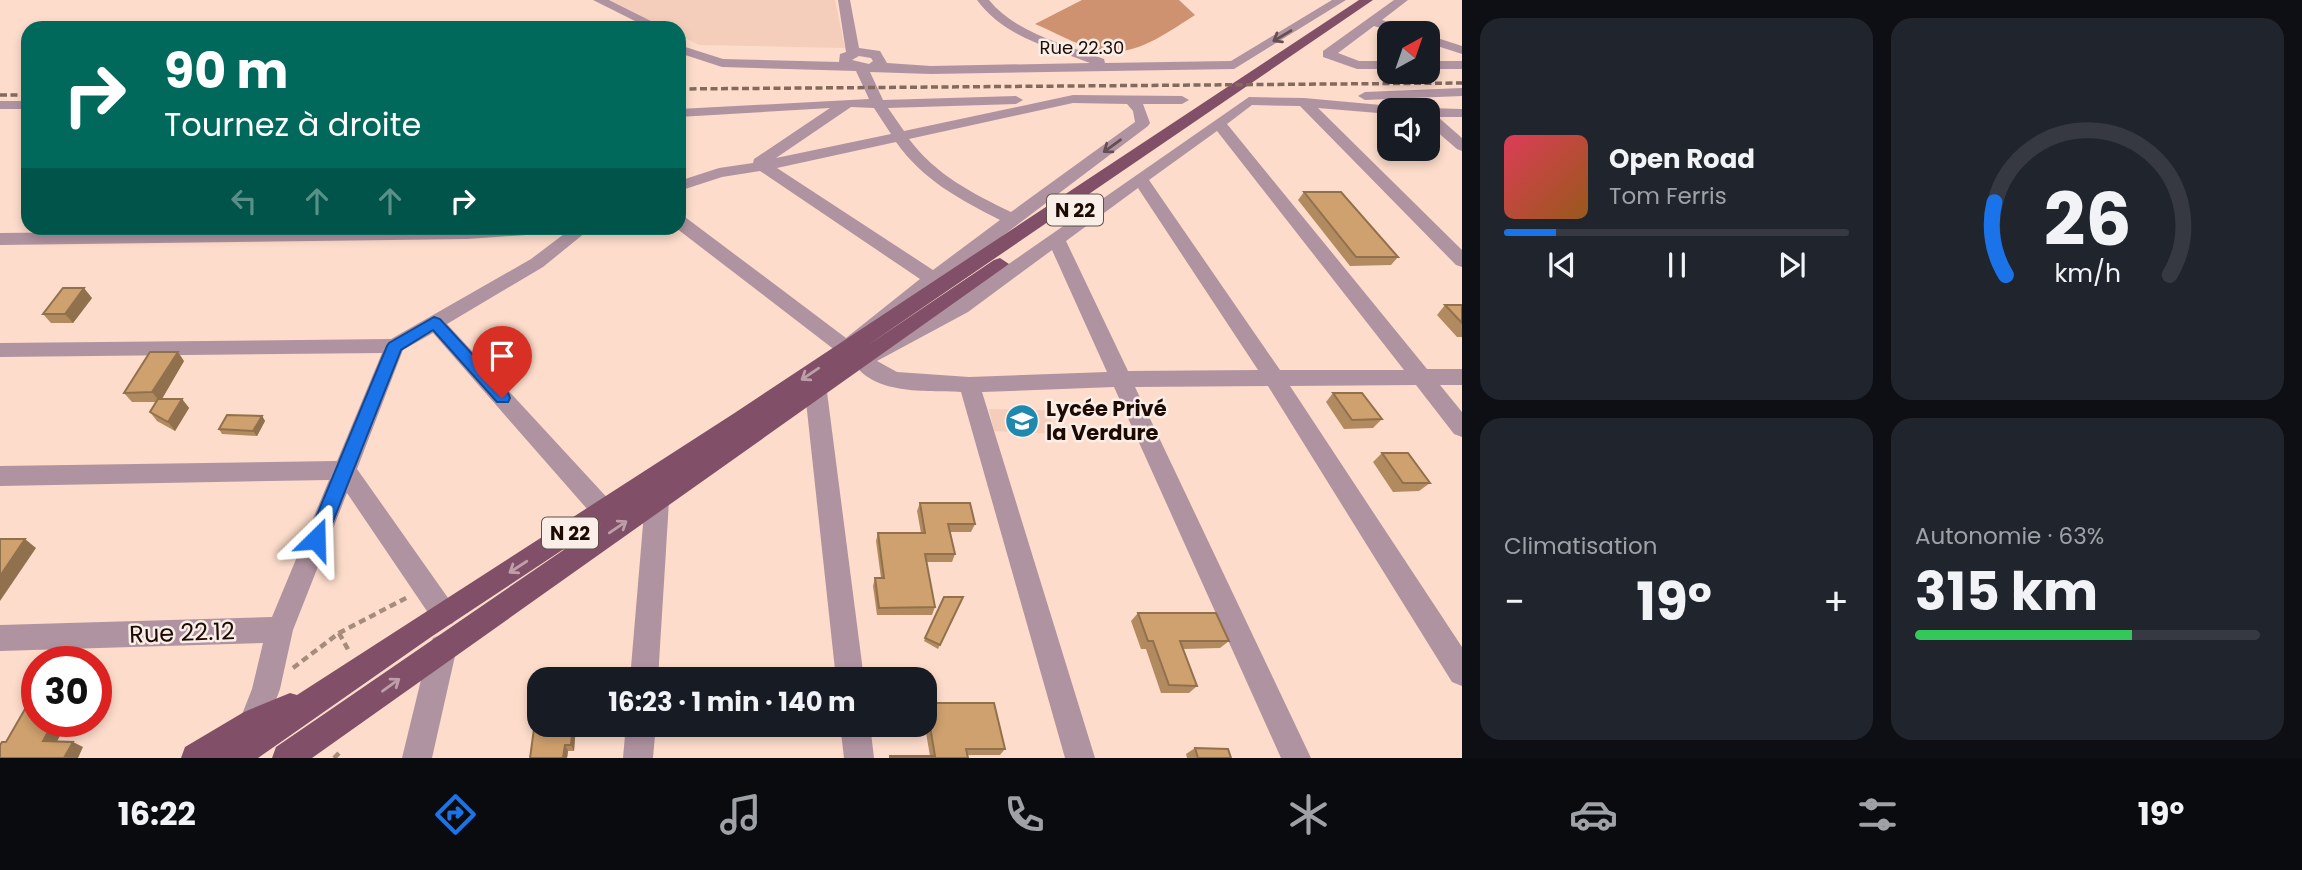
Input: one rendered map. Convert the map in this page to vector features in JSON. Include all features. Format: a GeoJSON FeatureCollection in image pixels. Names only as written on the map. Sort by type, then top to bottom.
{"type":"FeatureCollection","features":[{"type":"Feature","properties":{"kind":"main road","name":"N 22"},"geometry":{"type":"LineString","coordinates":[[1227,106],[1264,66],[1367,0]]}},
{"type":"Feature","properties":{"kind":"main road","name":"N 22"},"geometry":{"type":"LineString","coordinates":[[233,758],[317,696],[604,511],[855,355],[1227,106],[1279,66],[1381,0]]}},
{"type":"Feature","properties":{"kind":"main road","name":"N 22"},"geometry":{"type":"LineString","coordinates":[[288,758],[443,647],[816,392],[855,355]]}},
{"type":"Feature","properties":{"kind":"main road"},"geometry":{"type":"LineString","coordinates":[[196,758],[254,722],[317,696]]}},
{"type":"Feature","properties":{"kind":"main road"},"geometry":{"type":"LineString","coordinates":[[303,758],[335,725]]}},
{"type":"Feature","properties":{"kind":"street"},"geometry":{"type":"LineString","coordinates":[[844,0],[849,22],[847,29],[863,57],[878,104],[899,135],[930,172],[960,192],[1011,219]]}},
{"type":"Feature","properties":{"kind":"street"},"geometry":{"type":"LineString","coordinates":[[983,0],[997,17],[1021,32],[1112,67]]}},
{"type":"Feature","properties":{"kind":"street"},"geometry":{"type":"LineString","coordinates":[[1377,65],[1357,65],[1328,54],[1402,0]]}},
{"type":"Feature","properties":{"kind":"street","name":"Rue 22.30"},"geometry":{"type":"LineString","coordinates":[[954,68],[1234,65],[1336,1]]}},
{"type":"Feature","properties":{"kind":"street"},"geometry":{"type":"LineString","coordinates":[[595,3],[625,21]]}},
{"type":"Feature","properties":{"kind":"street"},"geometry":{"type":"LineString","coordinates":[[595,3],[641,21]]}},
{"type":"Feature","properties":{"kind":"street"},"geometry":{"type":"LineString","coordinates":[[1371,22],[1377,24]]}},
{"type":"Feature","properties":{"kind":"street"},"geometry":{"type":"LineString","coordinates":[[686,41],[730,53],[863,57],[954,68]]}},
{"type":"Feature","properties":{"kind":"street"},"geometry":{"type":"LineString","coordinates":[[1440,43],[1462,50]]}},
{"type":"Feature","properties":{"kind":"street"},"geometry":{"type":"LineString","coordinates":[[686,51],[722,63],[863,57],[905,60]]}},
{"type":"Feature","properties":{"kind":"street"},"geometry":{"type":"LineString","coordinates":[[863,57],[931,70],[954,68]]}},
{"type":"Feature","properties":{"kind":"street"},"geometry":{"type":"LineString","coordinates":[[1440,65],[1462,65]]}},
{"type":"Feature","properties":{"kind":"street"},"geometry":{"type":"LineString","coordinates":[[1304,102],[1318,99],[1462,92]]}},
{"type":"Feature","properties":{"kind":"street"},"geometry":{"type":"LineString","coordinates":[[855,355],[896,306],[1143,123],[1140,110],[1130,98]]}},
{"type":"Feature","properties":{"kind":"street"},"geometry":{"type":"LineString","coordinates":[[686,113],[848,103],[1130,98],[1182,100]]}},
{"type":"Feature","properties":{"kind":"street"},"geometry":{"type":"LineString","coordinates":[[686,184],[719,173],[1073,99]]}},
{"type":"Feature","properties":{"kind":"street"},"geometry":{"type":"LineString","coordinates":[[1304,102],[1462,261]]}},
{"type":"Feature","properties":{"kind":"street"},"geometry":{"type":"LineString","coordinates":[[855,355],[961,307],[1140,179],[1227,106],[1304,102],[1377,108]]}},
{"type":"Feature","properties":{"kind":"street"},"geometry":{"type":"LineString","coordinates":[[758,166],[848,103]]}},
{"type":"Feature","properties":{"kind":"street"},"geometry":{"type":"LineString","coordinates":[[0,105],[21,105]]}},
{"type":"Feature","properties":{"kind":"street"},"geometry":{"type":"LineString","coordinates":[[1227,106],[1422,377],[1462,428]]}},
{"type":"Feature","properties":{"kind":"street"},"geometry":{"type":"LineString","coordinates":[[1440,114],[1462,113]]}},
{"type":"Feature","properties":{"kind":"street"},"geometry":{"type":"LineString","coordinates":[[1440,125],[1462,146]]}},
{"type":"Feature","properties":{"kind":"street"},"geometry":{"type":"LineString","coordinates":[[758,166],[934,279]]}},
{"type":"Feature","properties":{"kind":"street"},"geometry":{"type":"LineString","coordinates":[[1140,179],[1274,378],[1462,671]]}},
{"type":"Feature","properties":{"kind":"street"},"geometry":{"type":"LineString","coordinates":[[686,226],[876,372],[894,380],[969,385],[1119,379],[1462,377]]}},
{"type":"Feature","properties":{"kind":"street"},"geometry":{"type":"LineString","coordinates":[[0,239],[374,235]]}},
{"type":"Feature","properties":{"kind":"street"},"geometry":{"type":"LineString","coordinates":[[0,351],[395,346],[537,263],[573,235]]}},
{"type":"Feature","properties":{"kind":"street"},"geometry":{"type":"LineString","coordinates":[[1056,239],[1296,758]]}},
{"type":"Feature","properties":{"kind":"street"},"geometry":{"type":"LineString","coordinates":[[434,322],[604,511]]}},
{"type":"Feature","properties":{"kind":"street"},"geometry":{"type":"LineString","coordinates":[[254,722],[266,689],[280,630],[395,346]]}},
{"type":"Feature","properties":{"kind":"street"},"geometry":{"type":"LineString","coordinates":[[969,385],[1080,758]]}},
{"type":"Feature","properties":{"kind":"street"},"geometry":{"type":"LineString","coordinates":[[816,392],[849,667]]}},
{"type":"Feature","properties":{"kind":"street"},"geometry":{"type":"LineString","coordinates":[[0,476],[344,470]]}},
{"type":"Feature","properties":{"kind":"street"},"geometry":{"type":"LineString","coordinates":[[344,470],[444,614]]}},
{"type":"Feature","properties":{"kind":"street"},"geometry":{"type":"LineString","coordinates":[[645,667],[657,500]]}},
{"type":"Feature","properties":{"kind":"street","name":"Rue 22.12"},"geometry":{"type":"LineString","coordinates":[[0,638],[280,630]]}},
{"type":"Feature","properties":{"kind":"street"},"geometry":{"type":"LineString","coordinates":[[416,758],[443,647]]}},
{"type":"Feature","properties":{"kind":"street"},"geometry":{"type":"LineString","coordinates":[[638,758],[640,737]]}},
{"type":"Feature","properties":{"kind":"street"},"geometry":{"type":"LineString","coordinates":[[857,737],[859,758]]}},
{"type":"Feature","properties":{"kind":"path"},"geometry":{"type":"LineString","coordinates":[[266,689],[339,633],[425,587]]}},
{"type":"Feature","properties":{"kind":"shaded area"},"geometry":{"type":"Polygon","coordinates":[[[610,0],[835,0],[845,48],[699,45],[686,38],[686,21],[651,21],[610,0]]]}},
{"type":"Feature","properties":{"kind":"shaded area"},"geometry":{"type":"Polygon","coordinates":[[[1082,0],[1179,0],[1195,15],[1151,42],[1114,52],[1085,46],[1035,24],[1082,0]]]}},
{"type":"Feature","properties":{"kind":"shaded area","name":"Lycée Privé la Verdure"},"geometry":{"type":"Polygon","coordinates":[[[989,409],[1047,410],[1057,434],[994,431],[989,409]]]}},
{"type":"Feature","properties":{"kind":"building"},"geometry":{"type":"Polygon","coordinates":[[[1304,192],[1341,192],[1398,257],[1356,257],[1304,192]]]}},
{"type":"Feature","properties":{"kind":"building"},"geometry":{"type":"Polygon","coordinates":[[[63,288],[84,288],[65,314],[43,314],[63,288]]]}},
{"type":"Feature","properties":{"kind":"building"},"geometry":{"type":"Polygon","coordinates":[[[1445,305],[1462,305],[1462,323],[1445,305]]]}},
{"type":"Feature","properties":{"kind":"building"},"geometry":{"type":"Polygon","coordinates":[[[150,352],[178,352],[152,392],[124,393],[150,352]]]}},
{"type":"Feature","properties":{"kind":"building"},"geometry":{"type":"Polygon","coordinates":[[[1333,393],[1362,393],[1382,419],[1352,420],[1333,393]]]}},
{"type":"Feature","properties":{"kind":"building"},"geometry":{"type":"Polygon","coordinates":[[[158,399],[182,399],[168,422],[150,412],[158,399]]]}},
{"type":"Feature","properties":{"kind":"building"},"geometry":{"type":"Polygon","coordinates":[[[227,415],[262,416],[253,431],[219,429],[227,415]]]}},
{"type":"Feature","properties":{"kind":"building"},"geometry":{"type":"Polygon","coordinates":[[[1382,453],[1408,453],[1430,483],[1403,483],[1382,453]]]}},
{"type":"Feature","properties":{"kind":"building"},"geometry":{"type":"Polygon","coordinates":[[[920,503],[970,503],[975,524],[948,524],[955,554],[925,554],[935,607],[879,608],[875,578],[884,578],[878,533],[925,533],[920,503]]]}},
{"type":"Feature","properties":{"kind":"building"},"geometry":{"type":"Polygon","coordinates":[[[0,539],[25,539],[0,576],[0,539]]]}},
{"type":"Feature","properties":{"kind":"building"},"geometry":{"type":"Polygon","coordinates":[[[944,597],[963,597],[940,645],[925,638],[944,597]]]}},
{"type":"Feature","properties":{"kind":"building"},"geometry":{"type":"Polygon","coordinates":[[[1138,613],[1216,613],[1229,641],[1180,641],[1197,686],[1169,685],[1153,641],[1148,641],[1138,613]]]}},
{"type":"Feature","properties":{"kind":"building"},"geometry":{"type":"Polygon","coordinates":[[[937,703],[994,703],[1005,749],[966,749],[968,758],[890,758],[935,756],[932,737],[937,737],[937,703]]]}},
{"type":"Feature","properties":{"kind":"building"},"geometry":{"type":"Polygon","coordinates":[[[21,716],[21,737],[45,737],[43,741],[73,742],[64,758],[0,758],[0,745],[6,742],[21,716]]]}},
{"type":"Feature","properties":{"kind":"building"},"geometry":{"type":"Polygon","coordinates":[[[533,737],[572,737],[571,745],[565,745],[563,758],[530,758],[533,737]]]}},
{"type":"Feature","properties":{"kind":"building"},"geometry":{"type":"Polygon","coordinates":[[[1195,748],[1228,749],[1231,758],[1198,758],[1195,748]]]}},
{"type":"Feature","properties":{"kind":"railway"},"geometry":{"type":"LineString","coordinates":[[686,89],[1462,83]]}},
{"type":"Feature","properties":{"kind":"railway"},"geometry":{"type":"LineString","coordinates":[[0,95],[21,95]]}},
{"type":"Feature","properties":{"kind":"place","name":"Lycée Privé la Verdure"},"geometry":{"type":"Point","coordinates":[1022,421]}},
{"type":"Feature","properties":{"kind":"route"},"geometry":{"type":"LineString","coordinates":[[316,539],[395,346],[434,322],[502,398]]}}]}
